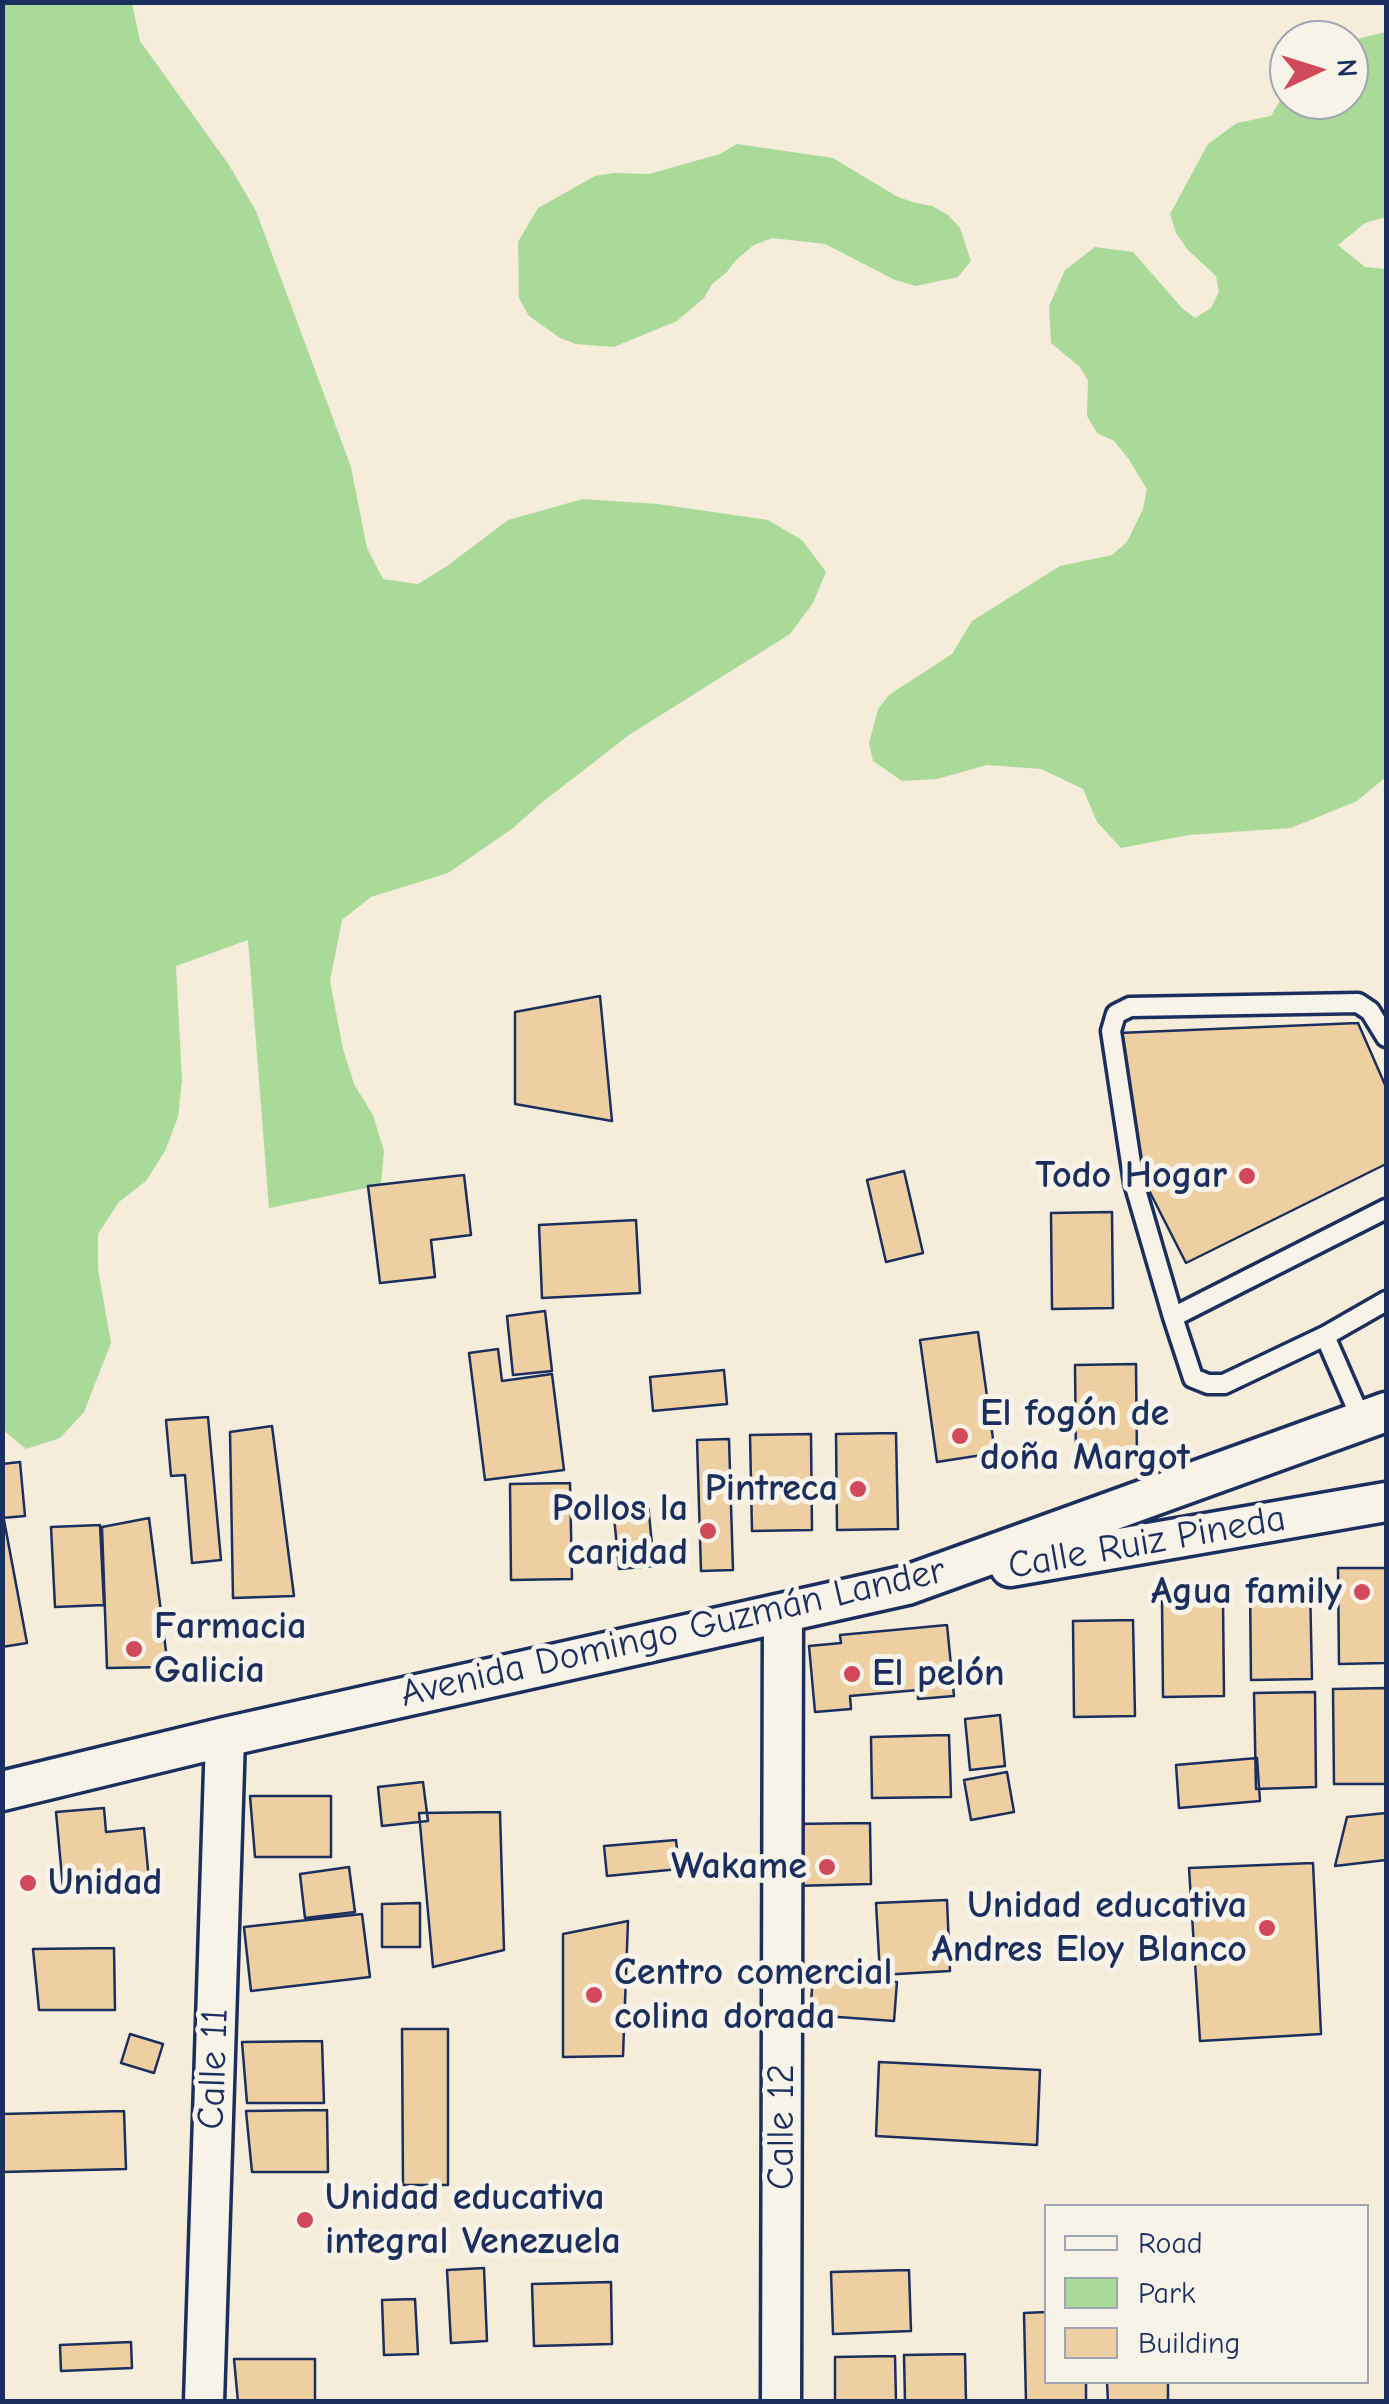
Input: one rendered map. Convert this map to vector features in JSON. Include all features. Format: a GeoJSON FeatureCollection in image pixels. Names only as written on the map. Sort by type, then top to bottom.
{"type":"FeatureCollection","features":[{"type":"Feature","properties":{"kind":"street","name":"Avenida Domingo Guzmán Lander"},"geometry":{"type":"LineString","coordinates":[[2,1791],[225,1737],[907,1585],[1374,1416]]}},
{"type":"Feature","properties":{"kind":"street","name":"Calle Ruiz Pineda"},"geometry":{"type":"LineString","coordinates":[[907,1585],[1386,1502]]}},
{"type":"Feature","properties":{"kind":"street","name":"Calle 12"},"geometry":{"type":"LineString","coordinates":[[782,2402],[783,1613]]}},
{"type":"Feature","properties":{"kind":"street","name":"Calle 11"},"geometry":{"type":"LineString","coordinates":[[204,2402],[225,1737]]}},
{"type":"Feature","properties":{"kind":"lane"},"geometry":{"type":"LineString","coordinates":[[1386,1038],[1370,1011],[1358,1003],[1130,1007],[1116,1014],[1111,1031],[1134,1183],[1193,1378],[1208,1384],[1224,1384],[1386,1302]]}},
{"type":"Feature","properties":{"kind":"lane"},"geometry":{"type":"LineString","coordinates":[[1173,1317],[1386,1209]]}},
{"type":"Feature","properties":{"kind":"lane"},"geometry":{"type":"LineString","coordinates":[[1325,1336],[1374,1416]]}},
{"type":"Feature","properties":{"kind":"green space"},"geometry":{"type":"Polygon","coordinates":[[[2,3],[132,3],[140,41],[229,165],[256,211],[351,467],[367,548],[383,579],[418,584],[508,520],[583,499],[658,504],[768,520],[802,540],[826,572],[813,603],[790,634],[629,735],[513,828],[448,873],[371,897],[342,920],[330,981],[354,1084],[373,1115],[384,1151],[381,1185],[269,1208],[248,940],[176,966],[182,1080],[178,1117],[165,1151],[146,1181],[119,1202],[98,1234],[98,1269],[111,1343],[84,1412],[60,1438],[26,1449],[2,1429],[2,3]]]}},
{"type":"Feature","properties":{"kind":"green space"},"geometry":{"type":"Polygon","coordinates":[[[1386,32],[1386,217],[1365,223],[1338,245],[1365,267],[1386,269],[1386,777],[1357,801],[1291,828],[1189,835],[1121,848],[1097,822],[1083,789],[1041,769],[987,765],[937,779],[902,781],[873,761],[869,743],[878,709],[889,695],[952,654],[972,621],[1060,566],[1112,555],[1127,542],[1143,509],[1147,489],[1128,458],[1114,441],[1097,433],[1087,416],[1088,381],[1080,367],[1051,343],[1049,306],[1065,270],[1095,247],[1133,252],[1195,318],[1211,308],[1219,292],[1216,276],[1188,250],[1176,233],[1170,214],[1208,144],[1237,123],[1269,116],[1269,120],[1369,120],[1369,36],[1386,32]]]}},
{"type":"Feature","properties":{"kind":"green space"},"geometry":{"type":"Polygon","coordinates":[[[737,144],[833,158],[896,196],[932,206],[960,228],[971,261],[958,277],[916,286],[895,280],[825,244],[772,238],[754,245],[737,259],[704,298],[677,321],[614,347],[576,344],[560,338],[529,316],[519,298],[518,242],[538,208],[595,176],[649,174],[720,154],[737,144]]]}},
{"type":"Feature","properties":{"kind":"building"},"geometry":{"type":"Polygon","coordinates":[[[600,996],[612,1121],[515,1104],[515,1012],[600,996]]]}},
{"type":"Feature","properties":{"kind":"building"},"geometry":{"type":"Polygon","coordinates":[[[1358,1023],[1386,1087],[1386,1164],[1186,1263],[1135,1163],[1118,1033],[1358,1023]]]}},
{"type":"Feature","properties":{"kind":"building"},"geometry":{"type":"Polygon","coordinates":[[[904,1171],[923,1253],[886,1262],[867,1180],[904,1171]]]}},
{"type":"Feature","properties":{"kind":"building"},"geometry":{"type":"Polygon","coordinates":[[[464,1175],[471,1235],[431,1240],[435,1277],[380,1283],[368,1186],[464,1175]]]}},
{"type":"Feature","properties":{"kind":"building"},"geometry":{"type":"Polygon","coordinates":[[[1112,1212],[1113,1308],[1052,1309],[1051,1213],[1112,1212]]]}},
{"type":"Feature","properties":{"kind":"building"},"geometry":{"type":"Polygon","coordinates":[[[636,1220],[640,1293],[542,1298],[539,1225],[636,1220]]]}},
{"type":"Feature","properties":{"kind":"building"},"geometry":{"type":"Polygon","coordinates":[[[545,1311],[552,1371],[513,1375],[507,1316],[545,1311]]]}},
{"type":"Feature","properties":{"kind":"building"},"geometry":{"type":"Polygon","coordinates":[[[978,1332],[995,1453],[937,1462],[920,1340],[978,1332]]]}},
{"type":"Feature","properties":{"kind":"building"},"geometry":{"type":"Polygon","coordinates":[[[498,1349],[502,1381],[552,1374],[564,1470],[485,1480],[469,1353],[498,1349]]]}},
{"type":"Feature","properties":{"kind":"building"},"geometry":{"type":"Polygon","coordinates":[[[1136,1364],[1137,1460],[1076,1461],[1075,1365],[1136,1364]]]}},
{"type":"Feature","properties":{"kind":"building"},"geometry":{"type":"Polygon","coordinates":[[[724,1370],[727,1404],[653,1411],[650,1377],[724,1370]]]}},
{"type":"Feature","properties":{"kind":"building"},"geometry":{"type":"Polygon","coordinates":[[[208,1417],[221,1560],[192,1563],[185,1475],[171,1476],[166,1420],[208,1417]]]}},
{"type":"Feature","properties":{"kind":"building"},"geometry":{"type":"Polygon","coordinates":[[[272,1426],[294,1596],[233,1598],[230,1432],[272,1426]]]}},
{"type":"Feature","properties":{"kind":"building"},"geometry":{"type":"Polygon","coordinates":[[[896,1433],[898,1529],[837,1530],[836,1434],[896,1433]]]}},
{"type":"Feature","properties":{"kind":"building"},"geometry":{"type":"Polygon","coordinates":[[[811,1434],[812,1530],[752,1531],[750,1435],[811,1434]]]}},
{"type":"Feature","properties":{"kind":"building"},"geometry":{"type":"Polygon","coordinates":[[[729,1439],[733,1570],[701,1571],[697,1440],[729,1439]]]}},
{"type":"Feature","properties":{"kind":"building"},"geometry":{"type":"Polygon","coordinates":[[[20,1462],[25,1516],[2,1518],[2,1464],[20,1462]]]}},
{"type":"Feature","properties":{"kind":"building"},"geometry":{"type":"Polygon","coordinates":[[[570,1483],[572,1579],[511,1580],[510,1484],[570,1483]]]}},
{"type":"Feature","properties":{"kind":"building"},"geometry":{"type":"Polygon","coordinates":[[[648,1503],[654,1566],[619,1569],[613,1506],[648,1503]]]}},
{"type":"Feature","properties":{"kind":"building"},"geometry":{"type":"Polygon","coordinates":[[[149,1518],[168,1667],[107,1668],[102,1527],[149,1518]]]}},
{"type":"Feature","properties":{"kind":"building"},"geometry":{"type":"Polygon","coordinates":[[[2,1520],[27,1643],[2,1647],[2,1520]]]}},
{"type":"Feature","properties":{"kind":"building"},"geometry":{"type":"Polygon","coordinates":[[[100,1525],[104,1605],[55,1607],[51,1527],[100,1525]]]}},
{"type":"Feature","properties":{"kind":"building"},"geometry":{"type":"Polygon","coordinates":[[[1338,1568],[1386,1568],[1386,1663],[1339,1664],[1338,1568]]]}},
{"type":"Feature","properties":{"kind":"building"},"geometry":{"type":"Polygon","coordinates":[[[1310,1584],[1312,1679],[1251,1680],[1250,1585],[1310,1584]]]}},
{"type":"Feature","properties":{"kind":"building"},"geometry":{"type":"Polygon","coordinates":[[[1223,1600],[1224,1696],[1163,1697],[1162,1601],[1223,1600]]]}},
{"type":"Feature","properties":{"kind":"building"},"geometry":{"type":"Polygon","coordinates":[[[1133,1620],[1135,1716],[1074,1717],[1073,1621],[1133,1620]]]}},
{"type":"Feature","properties":{"kind":"building"},"geometry":{"type":"Polygon","coordinates":[[[947,1625],[954,1696],[918,1699],[918,1690],[850,1696],[851,1709],[815,1712],[809,1646],[841,1643],[840,1635],[947,1625]]]}},
{"type":"Feature","properties":{"kind":"building"},"geometry":{"type":"Polygon","coordinates":[[[1386,1688],[1386,1784],[1334,1784],[1333,1689],[1386,1688]]]}},
{"type":"Feature","properties":{"kind":"building"},"geometry":{"type":"Polygon","coordinates":[[[1315,1692],[1316,1787],[1256,1789],[1254,1693],[1315,1692]]]}},
{"type":"Feature","properties":{"kind":"building"},"geometry":{"type":"Polygon","coordinates":[[[1000,1715],[1005,1766],[970,1770],[965,1719],[1000,1715]]]}},
{"type":"Feature","properties":{"kind":"building"},"geometry":{"type":"Polygon","coordinates":[[[949,1735],[951,1797],[872,1798],[871,1737],[949,1735]]]}},
{"type":"Feature","properties":{"kind":"building"},"geometry":{"type":"Polygon","coordinates":[[[1257,1758],[1260,1801],[1179,1808],[1176,1765],[1257,1758]]]}},
{"type":"Feature","properties":{"kind":"building"},"geometry":{"type":"Polygon","coordinates":[[[1007,1772],[1014,1812],[971,1820],[964,1780],[1007,1772]]]}},
{"type":"Feature","properties":{"kind":"building"},"geometry":{"type":"Polygon","coordinates":[[[423,1782],[428,1821],[382,1826],[378,1787],[423,1782]]]}},
{"type":"Feature","properties":{"kind":"building"},"geometry":{"type":"Polygon","coordinates":[[[250,1796],[331,1796],[331,1857],[255,1857],[250,1796]]]}},
{"type":"Feature","properties":{"kind":"building"},"geometry":{"type":"Polygon","coordinates":[[[104,1808],[106,1832],[144,1828],[149,1880],[63,1888],[56,1812],[104,1808]]]}},
{"type":"Feature","properties":{"kind":"building"},"geometry":{"type":"Polygon","coordinates":[[[500,1812],[504,1950],[433,1967],[419,1813],[500,1812]]]}},
{"type":"Feature","properties":{"kind":"building"},"geometry":{"type":"Polygon","coordinates":[[[1386,1813],[1386,1860],[1335,1866],[1347,1817],[1386,1813]]]}},
{"type":"Feature","properties":{"kind":"building"},"geometry":{"type":"Polygon","coordinates":[[[870,1823],[871,1884],[793,1886],[791,1824],[870,1823]]]}},
{"type":"Feature","properties":{"kind":"building"},"geometry":{"type":"Polygon","coordinates":[[[676,1840],[679,1869],[607,1876],[604,1846],[676,1840]]]}},
{"type":"Feature","properties":{"kind":"building"},"geometry":{"type":"Polygon","coordinates":[[[1313,1863],[1321,2034],[1200,2041],[1189,1868],[1313,1863]]]}},
{"type":"Feature","properties":{"kind":"building"},"geometry":{"type":"Polygon","coordinates":[[[349,1867],[355,1912],[305,1918],[300,1874],[349,1867]]]}},
{"type":"Feature","properties":{"kind":"building"},"geometry":{"type":"Polygon","coordinates":[[[947,1900],[950,1971],[880,1975],[876,1903],[947,1900]]]}},
{"type":"Feature","properties":{"kind":"building"},"geometry":{"type":"Polygon","coordinates":[[[420,1903],[420,1947],[382,1947],[382,1904],[420,1903]]]}},
{"type":"Feature","properties":{"kind":"building"},"geometry":{"type":"Polygon","coordinates":[[[362,1914],[370,1977],[251,1991],[244,1927],[362,1914]]]}},
{"type":"Feature","properties":{"kind":"building","name":"Centro comercial colina dorada"},"geometry":{"type":"Polygon","coordinates":[[[628,1921],[623,2056],[563,2057],[563,1934],[628,1921]]]}},
{"type":"Feature","properties":{"kind":"building"},"geometry":{"type":"Polygon","coordinates":[[[114,1948],[115,2010],[39,2010],[33,1949],[114,1948]]]}},
{"type":"Feature","properties":{"kind":"building"},"geometry":{"type":"Polygon","coordinates":[[[813,1976],[897,1982],[894,2021],[810,2015],[813,1976]]]}},
{"type":"Feature","properties":{"kind":"building"},"geometry":{"type":"Polygon","coordinates":[[[402,2029],[448,2029],[448,2185],[403,2185],[402,2029]]]}},
{"type":"Feature","properties":{"kind":"building"},"geometry":{"type":"Polygon","coordinates":[[[130,2034],[163,2044],[154,2073],[121,2063],[130,2034]]]}},
{"type":"Feature","properties":{"kind":"building"},"geometry":{"type":"Polygon","coordinates":[[[322,2041],[324,2103],[247,2103],[242,2042],[322,2041]]]}},
{"type":"Feature","properties":{"kind":"building"},"geometry":{"type":"Polygon","coordinates":[[[879,2062],[1040,2070],[1037,2145],[876,2136],[879,2062]]]}},
{"type":"Feature","properties":{"kind":"building"},"geometry":{"type":"Polygon","coordinates":[[[327,2110],[328,2172],[252,2172],[246,2111],[327,2110]]]}},
{"type":"Feature","properties":{"kind":"building"},"geometry":{"type":"Polygon","coordinates":[[[124,2111],[126,2169],[2,2172],[2,2114],[124,2111]]]}},
{"type":"Feature","properties":{"kind":"building"},"geometry":{"type":"Polygon","coordinates":[[[484,2268],[487,2341],[451,2343],[447,2270],[484,2268]]]}},
{"type":"Feature","properties":{"kind":"building"},"geometry":{"type":"Polygon","coordinates":[[[909,2270],[911,2331],[833,2334],[831,2272],[909,2270]]]}},
{"type":"Feature","properties":{"kind":"building"},"geometry":{"type":"Polygon","coordinates":[[[611,2282],[612,2344],[534,2346],[532,2284],[611,2282]]]}},
{"type":"Feature","properties":{"kind":"building"},"geometry":{"type":"Polygon","coordinates":[[[415,2299],[418,2354],[384,2355],[382,2300],[415,2299]]]}},
{"type":"Feature","properties":{"kind":"building"},"geometry":{"type":"Polygon","coordinates":[[[1044,2312],[1044,2384],[1086,2384],[1086,2402],[1026,2402],[1024,2313],[1044,2312]]]}},
{"type":"Feature","properties":{"kind":"building"},"geometry":{"type":"Polygon","coordinates":[[[131,2342],[132,2368],[61,2371],[60,2345],[131,2342]]]}},
{"type":"Feature","properties":{"kind":"building"},"geometry":{"type":"Polygon","coordinates":[[[965,2354],[966,2402],[905,2402],[904,2355],[965,2354]]]}},
{"type":"Feature","properties":{"kind":"building"},"geometry":{"type":"Polygon","coordinates":[[[895,2356],[896,2402],[835,2402],[835,2357],[895,2356]]]}},
{"type":"Feature","properties":{"kind":"building"},"geometry":{"type":"Polygon","coordinates":[[[234,2359],[315,2359],[315,2402],[238,2402],[234,2359]]]}},
{"type":"Feature","properties":{"kind":"building"},"geometry":{"type":"Polygon","coordinates":[[[1107,2384],[1168,2384],[1168,2402],[1108,2402],[1107,2384]]]}},
{"type":"Feature","properties":{"kind":"place","name":"Todo Hogar"},"geometry":{"type":"Point","coordinates":[1247,1176]}},
{"type":"Feature","properties":{"kind":"place","name":"El fogón de doña Margot"},"geometry":{"type":"Point","coordinates":[960,1436]}},
{"type":"Feature","properties":{"kind":"place","name":"Pintreca"},"geometry":{"type":"Point","coordinates":[858,1489]}},
{"type":"Feature","properties":{"kind":"place","name":"Pollos la caridad"},"geometry":{"type":"Point","coordinates":[708,1531]}},
{"type":"Feature","properties":{"kind":"place","name":"Agua family"},"geometry":{"type":"Point","coordinates":[1362,1592]}},
{"type":"Feature","properties":{"kind":"place","name":"Farmacia Galicia"},"geometry":{"type":"Point","coordinates":[134,1649]}},
{"type":"Feature","properties":{"kind":"place","name":"El pelón"},"geometry":{"type":"Point","coordinates":[852,1674]}},
{"type":"Feature","properties":{"kind":"place","name":"Wakame"},"geometry":{"type":"Point","coordinates":[827,1867]}},
{"type":"Feature","properties":{"kind":"place","name":"Unidad"},"geometry":{"type":"Point","coordinates":[28,1883]}},
{"type":"Feature","properties":{"kind":"place","name":"Unidad educativa Andres Eloy Blanco"},"geometry":{"type":"Point","coordinates":[1267,1928]}},
{"type":"Feature","properties":{"kind":"place","name":"Centro comercial colina dorada"},"geometry":{"type":"Point","coordinates":[594,1995]}},
{"type":"Feature","properties":{"kind":"place","name":"Unidad educativa integral Venezuela"},"geometry":{"type":"Point","coordinates":[305,2220]}}]}
